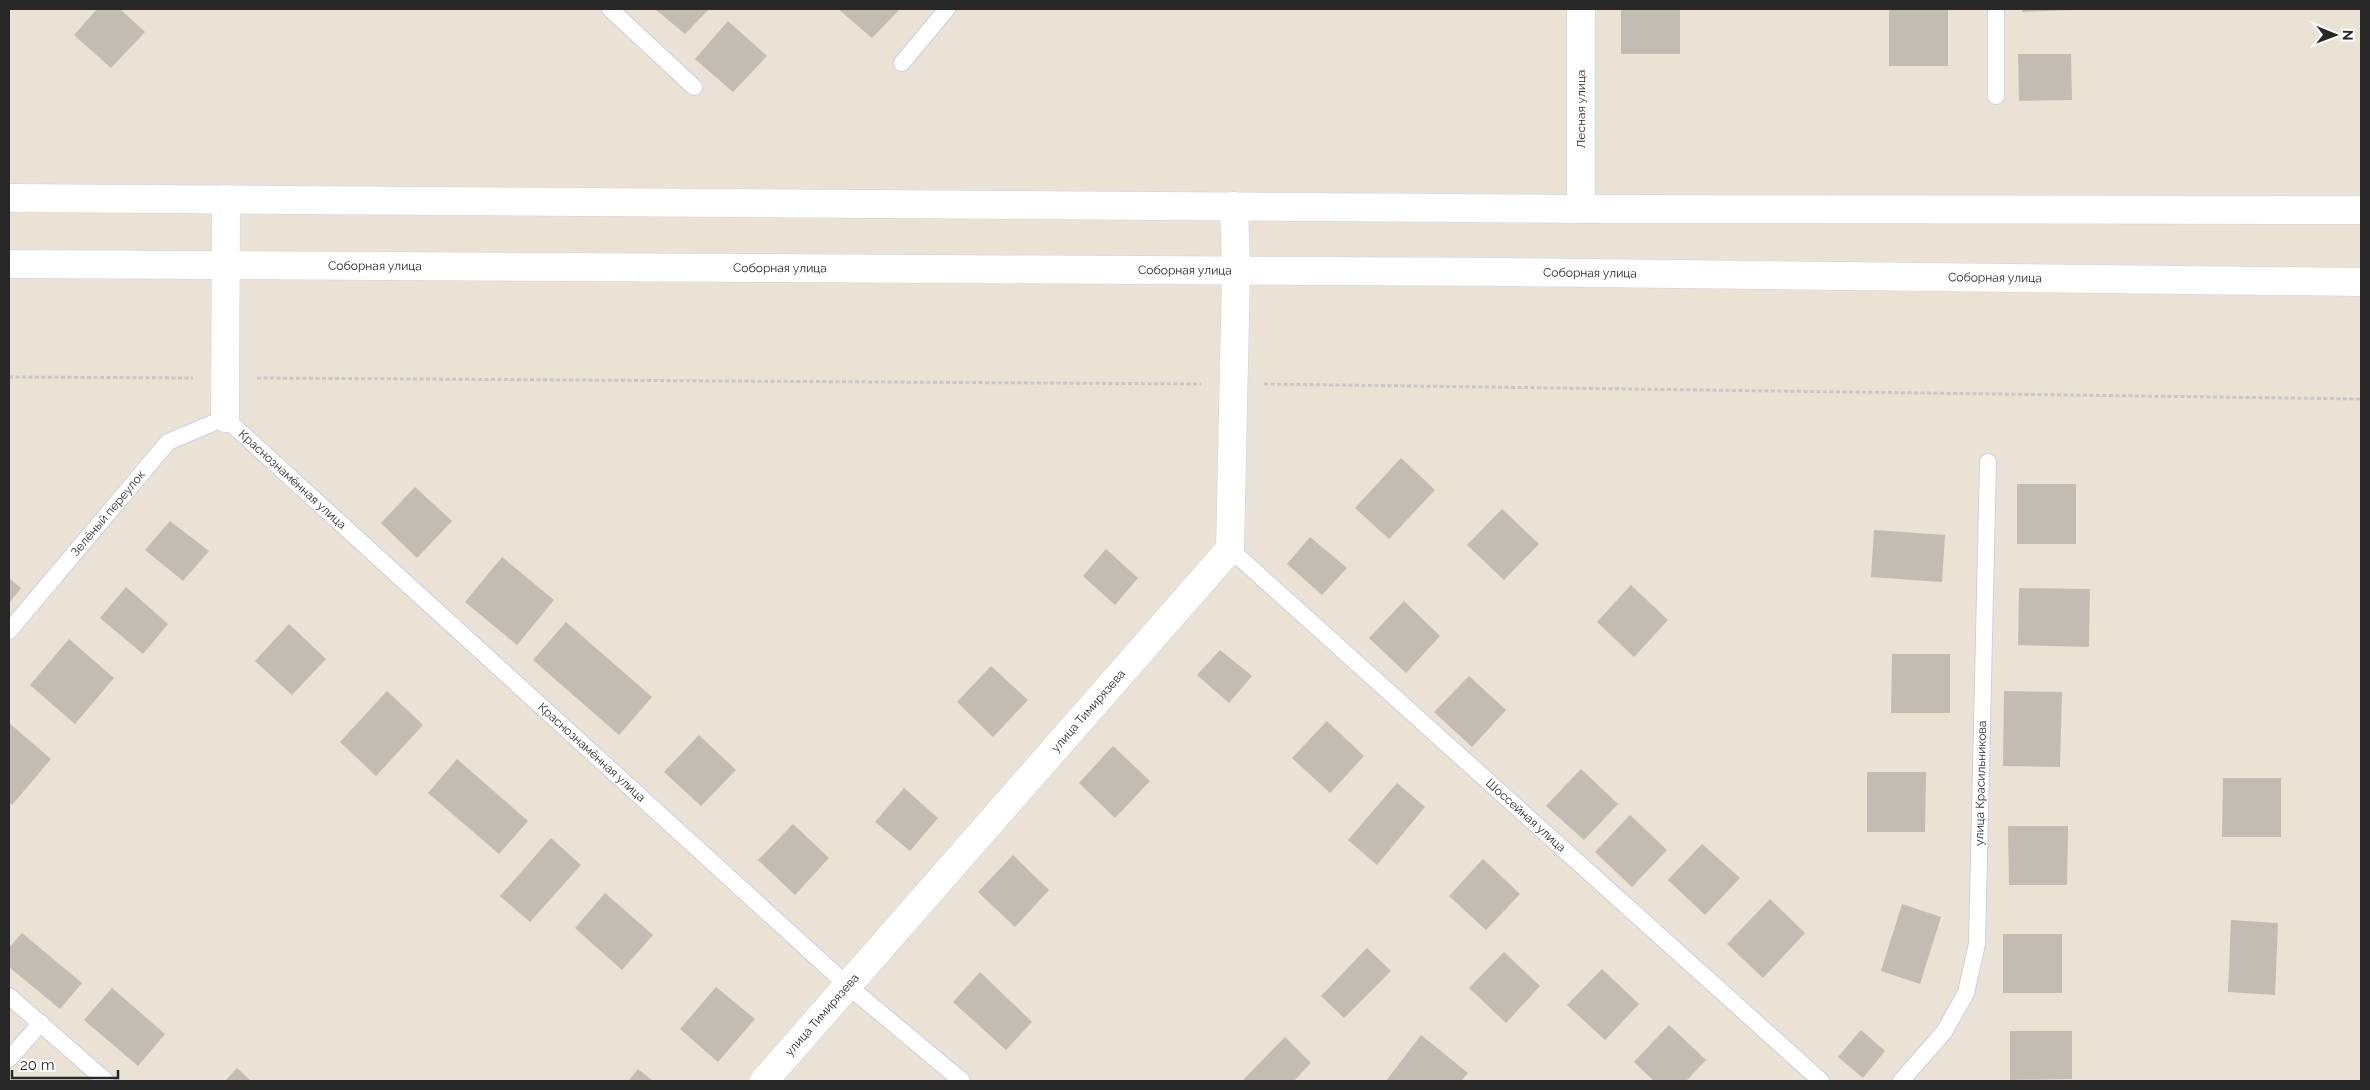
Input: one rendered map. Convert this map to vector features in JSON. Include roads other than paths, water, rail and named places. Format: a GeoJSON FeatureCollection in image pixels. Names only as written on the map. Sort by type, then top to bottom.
{"type":"FeatureCollection","features":[{"type":"Feature","properties":{"kind":"street","name":"Лесная улица"},"geometry":{"type":"LineString","coordinates":[[1580,209],[1581,9]]}},
{"type":"Feature","properties":{"kind":"street"},"geometry":{"type":"LineString","coordinates":[[9,198],[1580,209],[2361,210]]}},
{"type":"Feature","properties":{"kind":"street"},"geometry":{"type":"LineString","coordinates":[[225,418],[226,199]]}},
{"type":"Feature","properties":{"kind":"street"},"geometry":{"type":"LineString","coordinates":[[1230,550],[1236,270],[1234,206]]}},
{"type":"Feature","properties":{"kind":"street","name":"Соборная улица"},"geometry":{"type":"LineString","coordinates":[[9,264],[226,267],[1236,270],[2361,282]]}},
{"type":"Feature","properties":{"kind":"street","name":"улица Тимирязева"},"geometry":{"type":"LineString","coordinates":[[764,1081],[1230,550]]}},
{"type":"Feature","properties":{"kind":"lane"},"geometry":{"type":"LineString","coordinates":[[610,9],[694,87]]}},
{"type":"Feature","properties":{"kind":"lane"},"geometry":{"type":"LineString","coordinates":[[902,62],[948,9]]}},
{"type":"Feature","properties":{"kind":"lane"},"geometry":{"type":"LineString","coordinates":[[1996,9],[1996,96]]}},
{"type":"Feature","properties":{"kind":"lane","name":"Зелёный переулок"},"geometry":{"type":"LineString","coordinates":[[9,631],[168,442],[225,418]]}},
{"type":"Feature","properties":{"kind":"lane","name":"Краснознамённая улица"},"geometry":{"type":"LineString","coordinates":[[225,418],[847,985],[962,1081]]}},
{"type":"Feature","properties":{"kind":"lane","name":"улица Красильникова"},"geometry":{"type":"LineString","coordinates":[[1901,1081],[1944,1032],[1966,993],[1977,944],[1988,462]]}},
{"type":"Feature","properties":{"kind":"lane","name":"Шоссейная улица"},"geometry":{"type":"LineString","coordinates":[[1230,550],[1821,1081]]}},
{"type":"Feature","properties":{"kind":"lane"},"geometry":{"type":"LineString","coordinates":[[9,996],[106,1081]]}},
{"type":"Feature","properties":{"kind":"lane"},"geometry":{"type":"LineString","coordinates":[[9,1059],[41,1023]]}}]}
